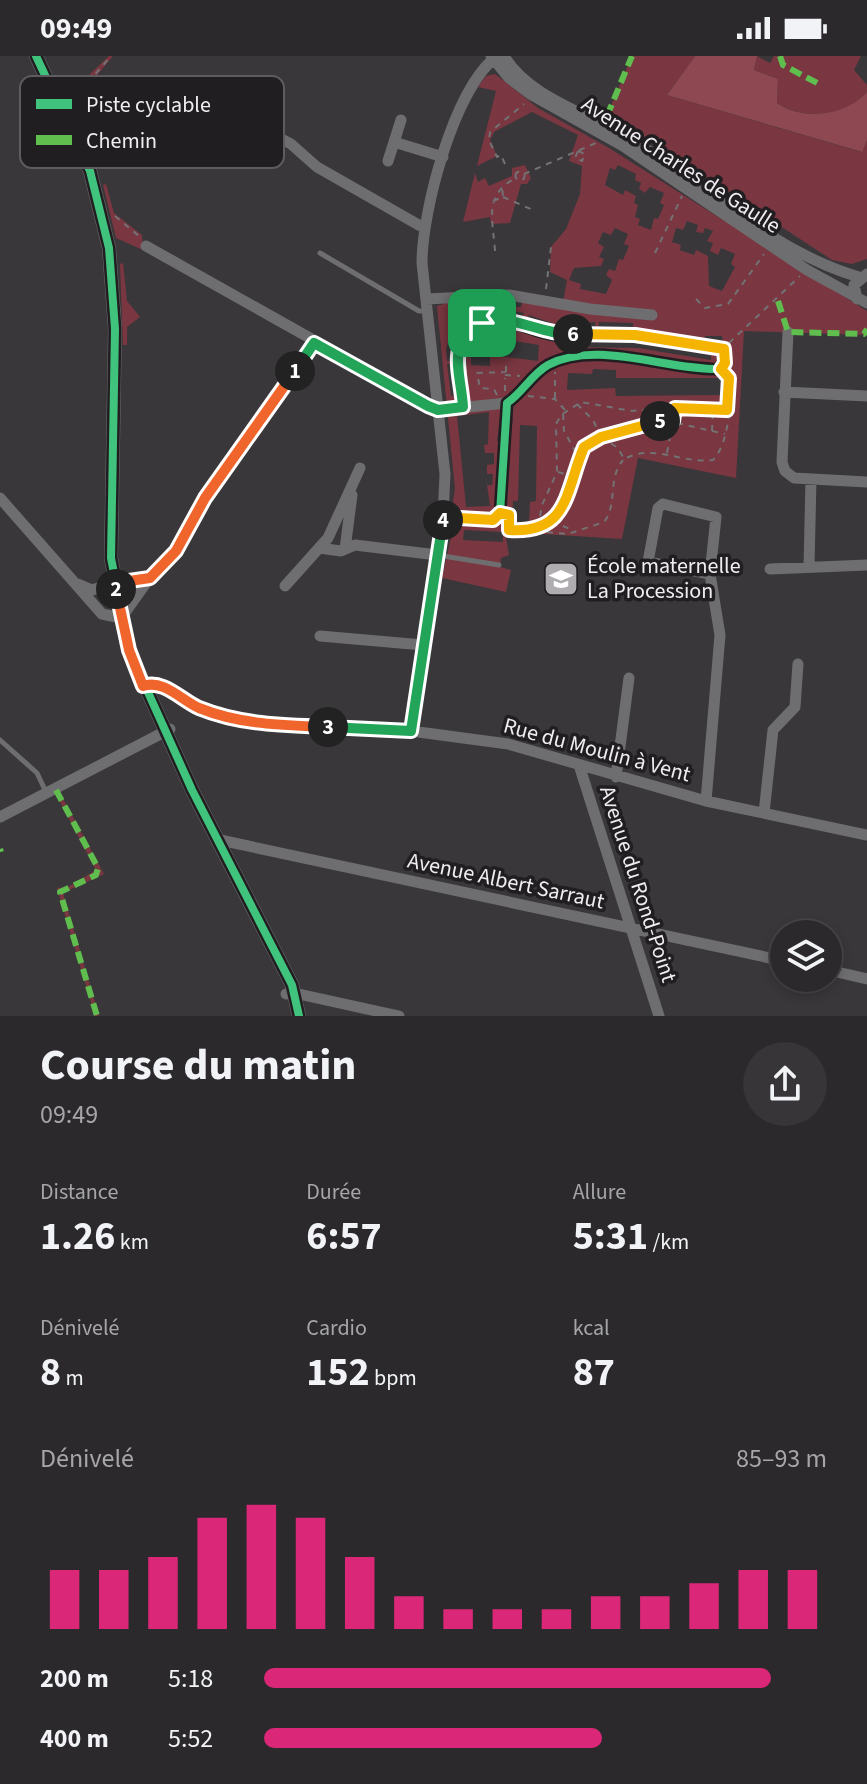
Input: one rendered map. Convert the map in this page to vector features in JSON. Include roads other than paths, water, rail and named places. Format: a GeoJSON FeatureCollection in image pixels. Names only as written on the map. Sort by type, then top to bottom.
{"type":"FeatureCollection","features":[{"type":"Feature","properties":{"kind":"street"},"geometry":{"type":"LineString","coordinates":[[27,56],[43,76]]}},
{"type":"Feature","properties":{"kind":"street"},"geometry":{"type":"LineString","coordinates":[[36,56],[48,76]]}},
{"type":"Feature","properties":{"kind":"street"},"geometry":{"type":"LineString","coordinates":[[411,731],[443,517],[445,474],[422,263],[424,228],[428,198],[471,84],[496,57]]}},
{"type":"Feature","properties":{"kind":"street","name":"Avenue Charles de Gaulle"},"geometry":{"type":"LineString","coordinates":[[496,57],[509,78],[530,94],[623,146],[807,270],[862,301]]}},
{"type":"Feature","properties":{"kind":"street","name":"Avenue Charles de Gaulle"},"geometry":{"type":"LineString","coordinates":[[496,57],[529,83],[629,139],[774,236],[821,264],[863,276]]}},
{"type":"Feature","properties":{"kind":"street"},"geometry":{"type":"LineString","coordinates":[[388,161],[401,120]]}},
{"type":"Feature","properties":{"kind":"street"},"geometry":{"type":"LineString","coordinates":[[284,140],[317,167],[424,228]]}},
{"type":"Feature","properties":{"kind":"street"},"geometry":{"type":"LineString","coordinates":[[394,142],[443,157]]}},
{"type":"Feature","properties":{"kind":"street"},"geometry":{"type":"LineString","coordinates":[[87,168],[101,207],[113,275],[113,447],[118,473],[118,584],[125,613],[148,685],[167,730],[299,1016]]}},
{"type":"Feature","properties":{"kind":"street"},"geometry":{"type":"LineString","coordinates":[[146,246],[438,410],[463,407],[504,401],[521,393],[530,381],[555,363],[604,355],[672,367],[721,369],[725,363],[724,349],[635,335],[551,334],[515,321],[490,320],[467,331],[460,341],[463,407]]}},
{"type":"Feature","properties":{"kind":"street"},"geometry":{"type":"LineString","coordinates":[[862,301],[854,285],[863,276]]}},
{"type":"Feature","properties":{"kind":"street"},"geometry":{"type":"LineString","coordinates":[[426,305],[509,295],[652,315]]}},
{"type":"Feature","properties":{"kind":"street"},"geometry":{"type":"LineString","coordinates":[[788,332],[782,462],[785,471],[794,478],[867,482]]}},
{"type":"Feature","properties":{"kind":"street"},"geometry":{"type":"LineString","coordinates":[[125,613],[150,578],[176,551],[205,498],[314,343]]}},
{"type":"Feature","properties":{"kind":"street"},"geometry":{"type":"LineString","coordinates":[[784,392],[867,396]]}},
{"type":"Feature","properties":{"kind":"street"},"geometry":{"type":"LineString","coordinates":[[443,517],[493,520],[500,513],[504,401]]}},
{"type":"Feature","properties":{"kind":"street"},"geometry":{"type":"LineString","coordinates":[[285,586],[328,538],[360,468]]}},
{"type":"Feature","properties":{"kind":"street"},"geometry":{"type":"LineString","coordinates":[[809,567],[811,479]]}},
{"type":"Feature","properties":{"kind":"street"},"geometry":{"type":"LineString","coordinates":[[345,549],[353,483]]}},
{"type":"Feature","properties":{"kind":"street"},"geometry":{"type":"LineString","coordinates":[[0,498],[102,614],[125,613]]}},
{"type":"Feature","properties":{"kind":"street"},"geometry":{"type":"LineString","coordinates":[[706,801],[720,635],[710,574],[716,517],[663,504],[658,508],[648,562],[710,574]]}},
{"type":"Feature","properties":{"kind":"street"},"geometry":{"type":"LineString","coordinates":[[319,548],[345,549],[355,545],[437,555]]}},
{"type":"Feature","properties":{"kind":"street"},"geometry":{"type":"LineString","coordinates":[[770,569],[867,565]]}},
{"type":"Feature","properties":{"kind":"street"},"geometry":{"type":"LineString","coordinates":[[75,583],[92,590],[150,578]]}},
{"type":"Feature","properties":{"kind":"street"},"geometry":{"type":"LineString","coordinates":[[320,636],[423,645]]}},
{"type":"Feature","properties":{"kind":"street"},"geometry":{"type":"LineString","coordinates":[[764,813],[773,730],[795,707],[798,664]]}},
{"type":"Feature","properties":{"kind":"street"},"geometry":{"type":"LineString","coordinates":[[616,777],[629,678]]}},
{"type":"Feature","properties":{"kind":"street","name":"Rue du Moulin à Vent"},"geometry":{"type":"LineString","coordinates":[[148,685],[164,686],[175,695],[229,720],[411,731],[508,744],[706,801],[867,835]]}},
{"type":"Feature","properties":{"kind":"street"},"geometry":{"type":"LineString","coordinates":[[155,701],[175,695]]}},
{"type":"Feature","properties":{"kind":"street"},"geometry":{"type":"LineString","coordinates":[[0,817],[167,730]]}},
{"type":"Feature","properties":{"kind":"street","name":"Avenue du Rond-Point"},"geometry":{"type":"LineString","coordinates":[[579,765],[659,1016]]}},
{"type":"Feature","properties":{"kind":"street","name":"Avenue Albert Sarraut"},"geometry":{"type":"LineString","coordinates":[[220,840],[770,958]]}},
{"type":"Feature","properties":{"kind":"street"},"geometry":{"type":"LineString","coordinates":[[842,973],[867,979]]}},
{"type":"Feature","properties":{"kind":"street"},"geometry":{"type":"LineString","coordinates":[[290,994],[399,1016]]}},
{"type":"Feature","properties":{"kind":"street"},"geometry":{"type":"LineString","coordinates":[[290,994],[291,1016]]}},
{"type":"Feature","properties":{"kind":"lane"},"geometry":{"type":"LineString","coordinates":[[320,253],[419,311],[426,305]]}},
{"type":"Feature","properties":{"kind":"lane"},"geometry":{"type":"LineString","coordinates":[[437,555],[499,565]]}},
{"type":"Feature","properties":{"kind":"lane"},"geometry":{"type":"LineString","coordinates":[[0,740],[37,773],[47,794]]}},
{"type":"Feature","properties":{"kind":"place","name":"École maternelle La Procession"},"geometry":{"type":"Point","coordinates":[561,579]}}]}
